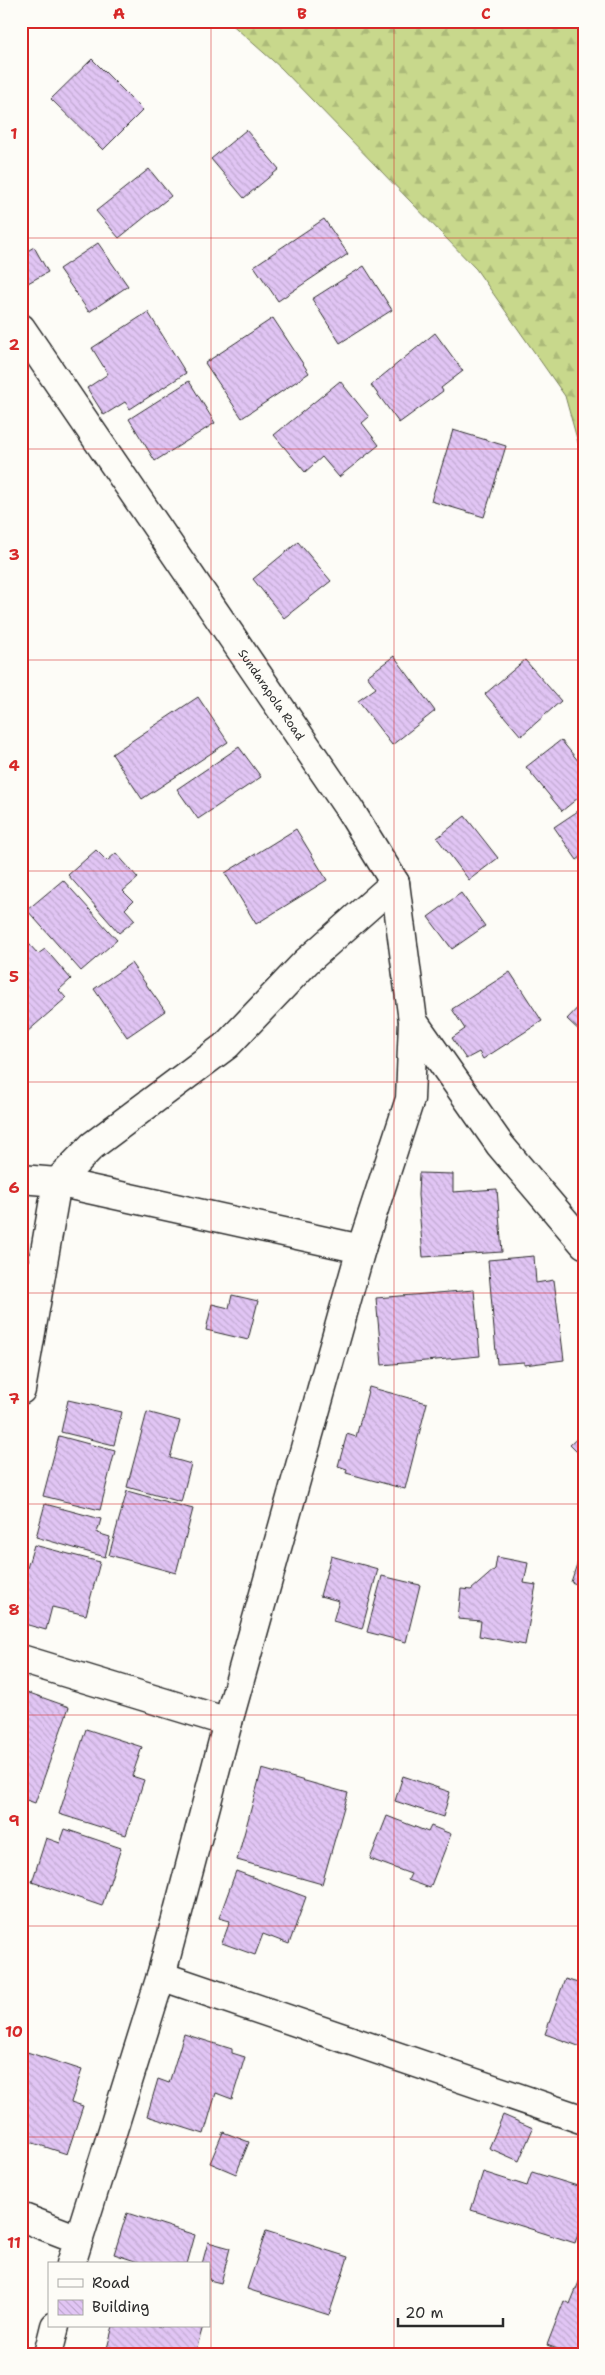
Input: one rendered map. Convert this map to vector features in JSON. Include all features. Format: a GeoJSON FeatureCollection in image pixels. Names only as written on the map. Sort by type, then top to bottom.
{"type":"FeatureCollection","features":[{"type":"Feature","properties":{"kind":"street","name":"Sundarapola Road"},"geometry":{"type":"LineString","coordinates":[[21,328],[350,810],[395,883],[414,1021],[410,1099],[361,1249],[228,1722],[162,1976],[75,2251]]}},
{"type":"Feature","properties":{"kind":"street"},"geometry":{"type":"LineString","coordinates":[[21,1390],[57,1182],[92,1146],[227,1045],[306,962],[395,883]]}},
{"type":"Feature","properties":{"kind":"street"},"geometry":{"type":"LineString","coordinates":[[414,1021],[500,1145],[584,1244]]}},
{"type":"Feature","properties":{"kind":"street"},"geometry":{"type":"LineString","coordinates":[[21,1179],[57,1182],[361,1249]]}},
{"type":"Feature","properties":{"kind":"street"},"geometry":{"type":"LineString","coordinates":[[21,1659],[228,1722]]}},
{"type":"Feature","properties":{"kind":"street"},"geometry":{"type":"LineString","coordinates":[[162,1976],[584,2120]]}},
{"type":"Feature","properties":{"kind":"street"},"geometry":{"type":"LineString","coordinates":[[21,2217],[75,2251]]}},
{"type":"Feature","properties":{"kind":"street"},"geometry":{"type":"LineString","coordinates":[[48,2354],[54,2328]]}},
{"type":"Feature","properties":{"kind":"green space"},"geometry":{"type":"Polygon","coordinates":[[[228,21],[584,21],[584,464],[565,396],[476,269],[281,68],[228,21]]]}},
{"type":"Feature","properties":{"kind":"building"},"geometry":{"type":"Polygon","coordinates":[[[92,59],[143,110],[103,150],[51,99],[92,59]]]}},
{"type":"Feature","properties":{"kind":"building"},"geometry":{"type":"Polygon","coordinates":[[[246,130],[279,169],[244,198],[211,159],[246,130]]]}},
{"type":"Feature","properties":{"kind":"building"},"geometry":{"type":"Polygon","coordinates":[[[149,169],[171,196],[119,238],[96,211],[149,169]]]}},
{"type":"Feature","properties":{"kind":"building"},"geometry":{"type":"Polygon","coordinates":[[[324,219],[348,254],[278,301],[254,266],[324,219]]]}},
{"type":"Feature","properties":{"kind":"building"},"geometry":{"type":"Polygon","coordinates":[[[98,243],[128,286],[89,312],[59,269],[98,243]]]}},
{"type":"Feature","properties":{"kind":"building"},"geometry":{"type":"Polygon","coordinates":[[[34,247],[48,272],[26,284],[21,276],[21,255],[34,247]]]}},
{"type":"Feature","properties":{"kind":"building"},"geometry":{"type":"Polygon","coordinates":[[[364,266],[392,310],[340,343],[312,299],[364,266]]]}},
{"type":"Feature","properties":{"kind":"building"},"geometry":{"type":"Polygon","coordinates":[[[148,312],[186,373],[130,409],[125,402],[104,415],[87,388],[108,374],[92,348],[148,312]]]}},
{"type":"Feature","properties":{"kind":"building"},"geometry":{"type":"Polygon","coordinates":[[[273,318],[309,373],[242,418],[205,363],[273,318]]]}},
{"type":"Feature","properties":{"kind":"building"},"geometry":{"type":"Polygon","coordinates":[[[435,333],[463,371],[441,388],[443,391],[399,423],[371,385],[435,333]]]}},
{"type":"Feature","properties":{"kind":"building"},"geometry":{"type":"Polygon","coordinates":[[[189,381],[215,423],[155,461],[129,419],[189,381]]]}},
{"type":"Feature","properties":{"kind":"building"},"geometry":{"type":"Polygon","coordinates":[[[340,381],[369,417],[362,423],[379,445],[339,477],[322,457],[305,472],[274,435],[340,381]]]}},
{"type":"Feature","properties":{"kind":"building"},"geometry":{"type":"Polygon","coordinates":[[[453,430],[506,446],[484,517],[431,501],[453,430]]]}},
{"type":"Feature","properties":{"kind":"building"},"geometry":{"type":"Polygon","coordinates":[[[298,542],[331,581],[284,618],[253,579],[298,542]]]}},
{"type":"Feature","properties":{"kind":"building"},"geometry":{"type":"Polygon","coordinates":[[[394,656],[435,711],[392,745],[358,701],[376,688],[367,676],[394,656]]]}},
{"type":"Feature","properties":{"kind":"building"},"geometry":{"type":"Polygon","coordinates":[[[525,660],[561,701],[521,736],[485,694],[525,660]]]}},
{"type":"Feature","properties":{"kind":"building"},"geometry":{"type":"Polygon","coordinates":[[[198,697],[228,742],[142,799],[112,754],[198,697]]]}},
{"type":"Feature","properties":{"kind":"building"},"geometry":{"type":"Polygon","coordinates":[[[561,740],[584,768],[584,793],[562,811],[526,767],[561,740]]]}},
{"type":"Feature","properties":{"kind":"building"},"geometry":{"type":"Polygon","coordinates":[[[239,747],[261,777],[198,819],[177,789],[239,747]]]}},
{"type":"Feature","properties":{"kind":"building"},"geometry":{"type":"Polygon","coordinates":[[[584,807],[584,859],[582,856],[577,860],[554,827],[584,807]]]}},
{"type":"Feature","properties":{"kind":"building"},"geometry":{"type":"Polygon","coordinates":[[[465,816],[498,858],[469,880],[437,838],[465,816]]]}},
{"type":"Feature","properties":{"kind":"building"},"geometry":{"type":"Polygon","coordinates":[[[296,829],[327,880],[256,924],[225,873],[296,829]]]}},
{"type":"Feature","properties":{"kind":"building"},"geometry":{"type":"Polygon","coordinates":[[[96,850],[107,861],[116,853],[138,878],[123,891],[133,901],[125,909],[135,920],[119,933],[68,875],[96,850]]]}},
{"type":"Feature","properties":{"kind":"building"},"geometry":{"type":"Polygon","coordinates":[[[63,880],[117,940],[81,971],[27,910],[63,880]]]}},
{"type":"Feature","properties":{"kind":"building"},"geometry":{"type":"Polygon","coordinates":[[[461,893],[485,926],[452,949],[428,917],[461,893]]]}},
{"type":"Feature","properties":{"kind":"building"},"geometry":{"type":"Polygon","coordinates":[[[21,935],[38,954],[45,949],[71,979],[59,990],[66,998],[27,1032],[21,1025],[21,935]]]}},
{"type":"Feature","properties":{"kind":"building"},"geometry":{"type":"Polygon","coordinates":[[[131,963],[165,1011],[127,1037],[94,989],[131,963]]]}},
{"type":"Feature","properties":{"kind":"building"},"geometry":{"type":"Polygon","coordinates":[[[510,972],[542,1021],[483,1059],[479,1052],[466,1059],[452,1038],[465,1029],[452,1009],[510,972]]]}},
{"type":"Feature","properties":{"kind":"building"},"geometry":{"type":"Polygon","coordinates":[[[584,1001],[584,1035],[567,1019],[584,1001]]]}},
{"type":"Feature","properties":{"kind":"building"},"geometry":{"type":"Polygon","coordinates":[[[419,1173],[453,1174],[453,1192],[497,1189],[502,1252],[423,1257],[418,1195],[419,1173]]]}},
{"type":"Feature","properties":{"kind":"building"},"geometry":{"type":"Polygon","coordinates":[[[534,1256],[536,1283],[554,1280],[564,1360],[524,1365],[524,1362],[497,1364],[488,1260],[534,1256]]]}},
{"type":"Feature","properties":{"kind":"building"},"geometry":{"type":"Polygon","coordinates":[[[474,1290],[480,1356],[382,1365],[376,1298],[474,1290]]]}},
{"type":"Feature","properties":{"kind":"building"},"geometry":{"type":"Polygon","coordinates":[[[232,1295],[258,1301],[248,1340],[206,1330],[212,1304],[229,1308],[232,1295]]]}},
{"type":"Feature","properties":{"kind":"building"},"geometry":{"type":"Polygon","coordinates":[[[369,1387],[427,1403],[405,1489],[346,1473],[347,1469],[338,1466],[347,1434],[356,1437],[369,1387]]]}},
{"type":"Feature","properties":{"kind":"building"},"geometry":{"type":"Polygon","coordinates":[[[68,1400],[122,1412],[114,1445],[61,1432],[68,1400]]]}},
{"type":"Feature","properties":{"kind":"building"},"geometry":{"type":"Polygon","coordinates":[[[147,1412],[180,1421],[170,1458],[191,1464],[181,1502],[127,1487],[147,1412]]]}},
{"type":"Feature","properties":{"kind":"building"},"geometry":{"type":"Polygon","coordinates":[[[584,1432],[584,1459],[570,1445],[584,1432]]]}},
{"type":"Feature","properties":{"kind":"building"},"geometry":{"type":"Polygon","coordinates":[[[59,1436],[115,1451],[100,1510],[43,1496],[59,1436]]]}},
{"type":"Feature","properties":{"kind":"building"},"geometry":{"type":"Polygon","coordinates":[[[127,1491],[193,1509],[176,1573],[109,1555],[127,1491]]]}},
{"type":"Feature","properties":{"kind":"building"},"geometry":{"type":"Polygon","coordinates":[[[45,1504],[101,1519],[97,1533],[110,1537],[105,1557],[36,1537],[45,1504]]]}},
{"type":"Feature","properties":{"kind":"building"},"geometry":{"type":"Polygon","coordinates":[[[34,1545],[100,1562],[86,1615],[52,1607],[46,1630],[21,1623],[21,1567],[27,1568],[34,1545]]]}},
{"type":"Feature","properties":{"kind":"building"},"geometry":{"type":"Polygon","coordinates":[[[582,1549],[584,1550],[584,1593],[580,1591],[582,1586],[571,1582],[582,1549]]]}},
{"type":"Feature","properties":{"kind":"building"},"geometry":{"type":"Polygon","coordinates":[[[331,1556],[378,1569],[362,1629],[333,1621],[339,1601],[320,1596],[331,1556]]]}},
{"type":"Feature","properties":{"kind":"building"},"geometry":{"type":"Polygon","coordinates":[[[497,1557],[528,1563],[524,1583],[536,1585],[525,1645],[479,1636],[481,1621],[458,1619],[461,1589],[471,1590],[495,1569],[497,1557]]]}},
{"type":"Feature","properties":{"kind":"building"},"geometry":{"type":"Polygon","coordinates":[[[382,1576],[420,1585],[406,1642],[367,1632],[382,1576]]]}},
{"type":"Feature","properties":{"kind":"building"},"geometry":{"type":"Polygon","coordinates":[[[21,1690],[69,1707],[35,1803],[21,1798],[21,1690]]]}},
{"type":"Feature","properties":{"kind":"building"},"geometry":{"type":"Polygon","coordinates":[[[86,1729],[142,1747],[132,1776],[144,1780],[126,1835],[59,1814],[86,1729]]]}},
{"type":"Feature","properties":{"kind":"building"},"geometry":{"type":"Polygon","coordinates":[[[262,1769],[348,1793],[322,1884],[237,1860],[262,1769]]]}},
{"type":"Feature","properties":{"kind":"building"},"geometry":{"type":"Polygon","coordinates":[[[403,1776],[450,1792],[443,1817],[395,1801],[403,1776]]]}},
{"type":"Feature","properties":{"kind":"building"},"geometry":{"type":"Polygon","coordinates":[[[387,1816],[428,1832],[431,1826],[451,1834],[430,1888],[408,1880],[411,1874],[370,1859],[387,1816]]]}},
{"type":"Feature","properties":{"kind":"building"},"geometry":{"type":"Polygon","coordinates":[[[65,1829],[121,1848],[102,1906],[32,1882],[46,1838],[60,1843],[65,1829]]]}},
{"type":"Feature","properties":{"kind":"building"},"geometry":{"type":"Polygon","coordinates":[[[236,1871],[306,1897],[289,1944],[263,1934],[255,1955],[222,1943],[230,1921],[219,1918],[236,1871]]]}},
{"type":"Feature","properties":{"kind":"building"},"geometry":{"type":"Polygon","coordinates":[[[565,1979],[584,1985],[584,2048],[545,2034],[565,1979]]]}},
{"type":"Feature","properties":{"kind":"building"},"geometry":{"type":"Polygon","coordinates":[[[184,2034],[232,2049],[232,2053],[245,2057],[232,2099],[216,2093],[204,2134],[147,2116],[158,2079],[169,2083],[184,2034]]]}},
{"type":"Feature","properties":{"kind":"building"},"geometry":{"type":"Polygon","coordinates":[[[21,2050],[82,2070],[71,2102],[83,2106],[67,2154],[21,2139],[21,2050]]]}},
{"type":"Feature","properties":{"kind":"building"},"geometry":{"type":"Polygon","coordinates":[[[503,2115],[533,2128],[519,2161],[489,2148],[503,2115]]]}},
{"type":"Feature","properties":{"kind":"building"},"geometry":{"type":"Polygon","coordinates":[[[223,2132],[249,2142],[236,2174],[210,2163],[223,2132]]]}},
{"type":"Feature","properties":{"kind":"building"},"geometry":{"type":"Polygon","coordinates":[[[483,2172],[527,2186],[532,2172],[584,2188],[582,2203],[584,2204],[584,2217],[575,2243],[471,2210],[483,2172]]]}},
{"type":"Feature","properties":{"kind":"building"},"geometry":{"type":"Polygon","coordinates":[[[127,2213],[195,2235],[188,2262],[138,2262],[114,2254],[127,2213]]]}},
{"type":"Feature","properties":{"kind":"building"},"geometry":{"type":"Polygon","coordinates":[[[266,2231],[348,2257],[329,2315],[247,2289],[266,2231]]]}},
{"type":"Feature","properties":{"kind":"building"},"geometry":{"type":"Polygon","coordinates":[[[208,2242],[230,2248],[221,2283],[210,2280],[210,2262],[203,2262],[208,2242]]]}},
{"type":"Feature","properties":{"kind":"building"},"geometry":{"type":"Polygon","coordinates":[[[581,2277],[584,2278],[584,2354],[570,2354],[547,2345],[564,2301],[570,2304],[581,2277]]]}},
{"type":"Feature","properties":{"kind":"building"},"geometry":{"type":"Polygon","coordinates":[[[112,2328],[202,2328],[195,2354],[111,2354],[106,2352],[112,2328]]]}}]}
